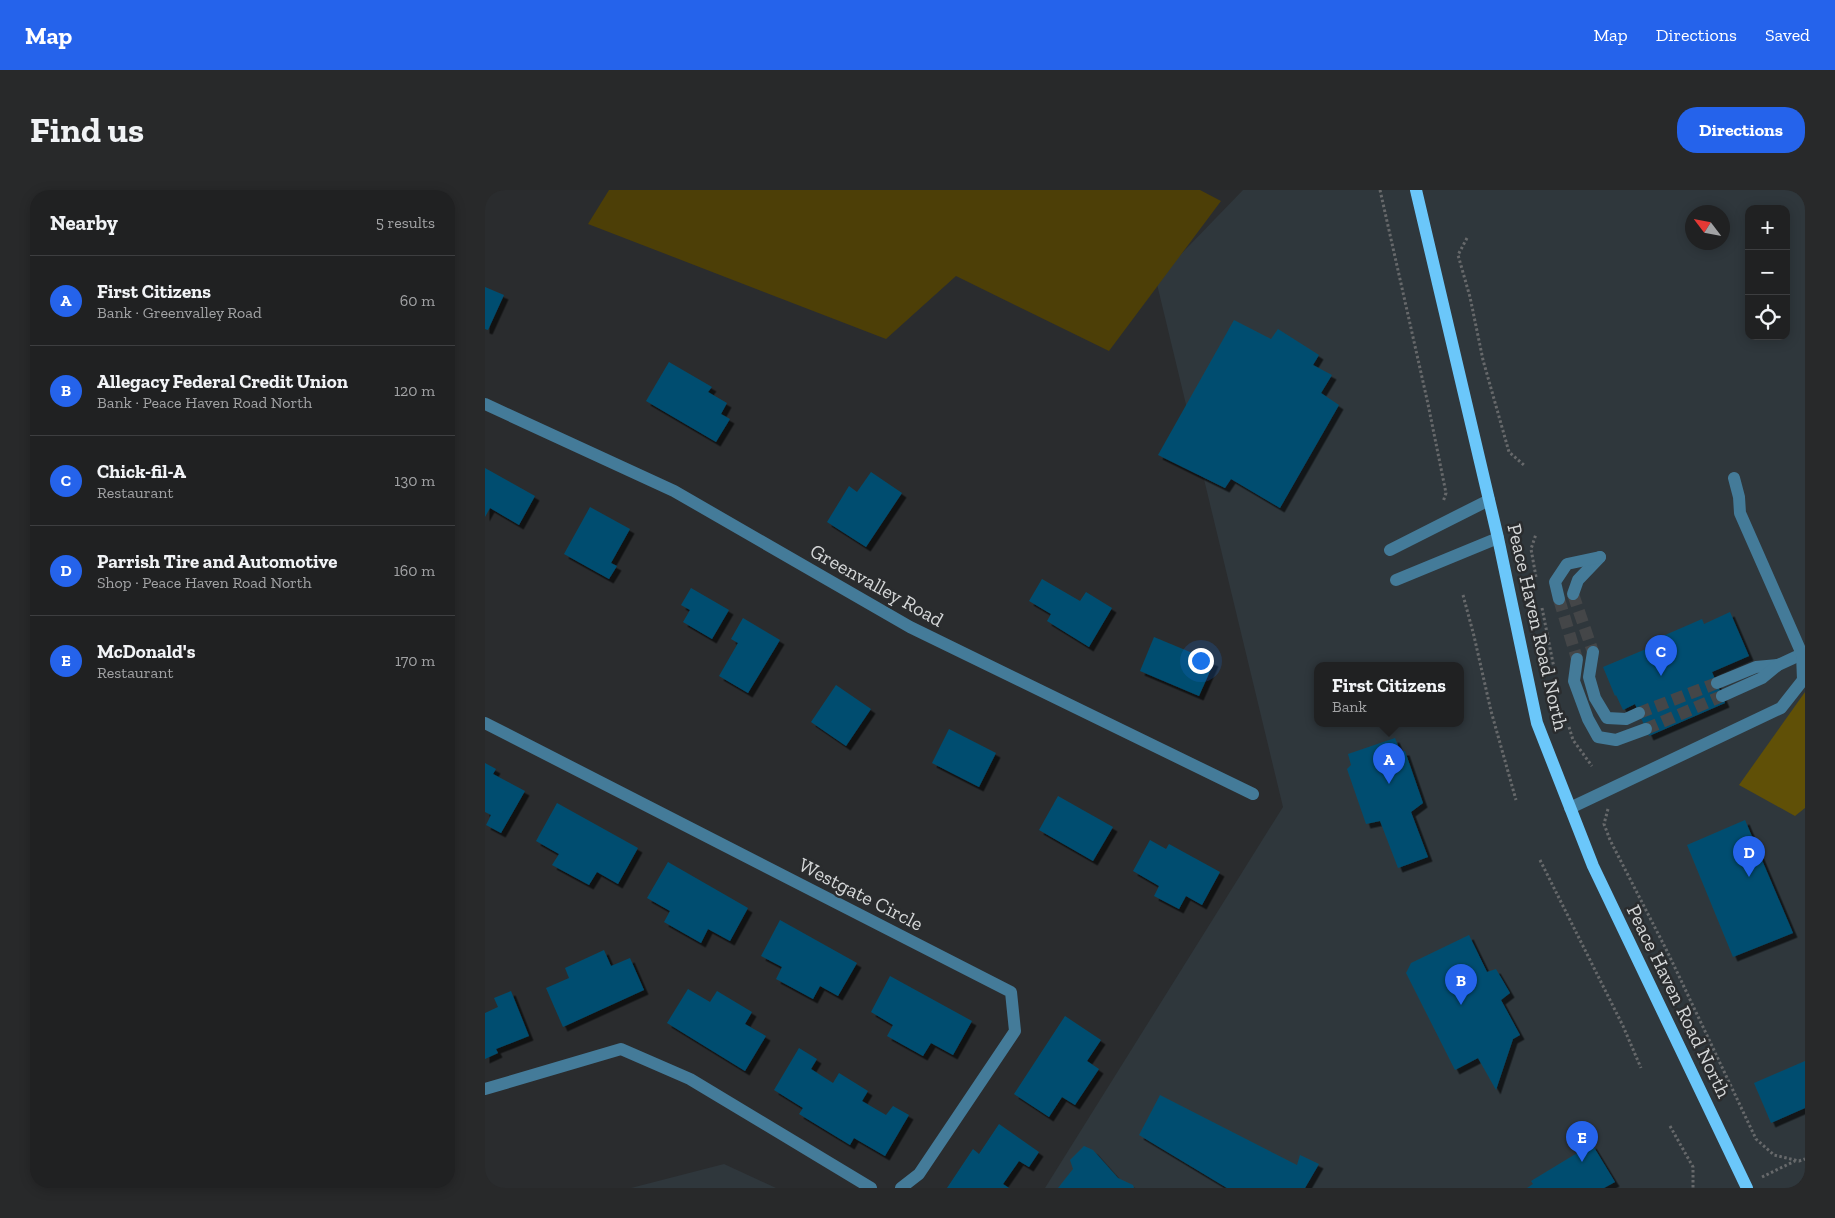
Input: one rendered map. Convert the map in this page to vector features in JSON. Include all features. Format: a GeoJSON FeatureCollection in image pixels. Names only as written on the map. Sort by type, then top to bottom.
{"type":"FeatureCollection","features":[{"type":"Feature","properties":{"kind":"main road","name":"Peace Haven Road North"},"geometry":{"type":"LineString","coordinates":[[1416,190],[1498,538],[1537,723],[1593,866],[1751,1184]]}},
{"type":"Feature","properties":{"kind":"street","name":"Greenvalley Road"},"geometry":{"type":"LineString","coordinates":[[485,404],[674,491],[911,627],[1253,794]]}},
{"type":"Feature","properties":{"kind":"street"},"geometry":{"type":"LineString","coordinates":[[1570,808],[1781,708],[1803,680],[1802,654],[1740,513],[1739,497],[1734,478]]}},
{"type":"Feature","properties":{"kind":"street"},"geometry":{"type":"LineString","coordinates":[[1390,550],[1489,500]]}},
{"type":"Feature","properties":{"kind":"street"},"geometry":{"type":"LineString","coordinates":[[1396,580],[1498,538]]}},
{"type":"Feature","properties":{"kind":"street"},"geometry":{"type":"LineString","coordinates":[[1559,599],[1555,582],[1567,564],[1600,557],[1578,580],[1573,594]]}},
{"type":"Feature","properties":{"kind":"street"},"geometry":{"type":"LineString","coordinates":[[1593,652],[1589,677],[1595,698],[1607,718],[1626,719],[1639,713]]}},
{"type":"Feature","properties":{"kind":"street"},"geometry":{"type":"LineString","coordinates":[[1722,696],[1762,678],[1778,666],[1802,654]]}},
{"type":"Feature","properties":{"kind":"street"},"geometry":{"type":"LineString","coordinates":[[1577,659],[1574,681],[1588,719],[1598,736],[1616,740],[1646,729]]}},
{"type":"Feature","properties":{"kind":"street"},"geometry":{"type":"LineString","coordinates":[[1717,683],[1757,666],[1778,666]]}},
{"type":"Feature","properties":{"kind":"street","name":"Westgate Circle"},"geometry":{"type":"LineString","coordinates":[[485,723],[1011,992],[1015,1031],[919,1174],[901,1188]]}},
{"type":"Feature","properties":{"kind":"street"},"geometry":{"type":"LineString","coordinates":[[485,1089],[621,1049],[690,1079],[871,1188]]}},
{"type":"Feature","properties":{"kind":"path"},"geometry":{"type":"LineString","coordinates":[[1380,190],[1446,493],[1441,507]]}},
{"type":"Feature","properties":{"kind":"path"},"geometry":{"type":"LineString","coordinates":[[1467,238],[1458,255],[1470,298],[1483,360],[1509,452],[1525,466]]}},
{"type":"Feature","properties":{"kind":"path"},"geometry":{"type":"LineString","coordinates":[[1536,534],[1531,549],[1537,578]]}},
{"type":"Feature","properties":{"kind":"path"},"geometry":{"type":"LineString","coordinates":[[1463,595],[1491,711],[1517,800]]}},
{"type":"Feature","properties":{"kind":"path"},"geometry":{"type":"LineString","coordinates":[[1542,607],[1555,674]]}},
{"type":"Feature","properties":{"kind":"path"},"geometry":{"type":"LineString","coordinates":[[1567,721],[1573,740],[1592,766]]}},
{"type":"Feature","properties":{"kind":"path"},"geometry":{"type":"LineString","coordinates":[[1609,809],[1604,824],[1610,840],[1685,988],[1756,1139],[1774,1155],[1799,1161],[1805,1158]]}},
{"type":"Feature","properties":{"kind":"path"},"geometry":{"type":"LineString","coordinates":[[1540,860],[1623,1026],[1641,1068]]}},
{"type":"Feature","properties":{"kind":"path"},"geometry":{"type":"LineString","coordinates":[[1670,1126],[1693,1167],[1693,1188]]}},
{"type":"Feature","properties":{"kind":"path"},"geometry":{"type":"LineString","coordinates":[[1751,1184],[1805,1158]]}},
{"type":"Feature","properties":{"kind":"shaded area"},"geometry":{"type":"Polygon","coordinates":[[[609,190],[1200,190],[1221,201],[1109,351],[956,276],[886,339],[588,224],[609,190]]]}},
{"type":"Feature","properties":{"kind":"shaded area"},"geometry":{"type":"Polygon","coordinates":[[[1243,190],[1805,190],[1805,1188],[1045,1188],[1283,807],[1156,280],[1243,190]]]}},
{"type":"Feature","properties":{"kind":"shaded area"},"geometry":{"type":"Polygon","coordinates":[[[1805,692],[1805,808],[1795,816],[1739,785],[1805,692]]]}},
{"type":"Feature","properties":{"kind":"shaded area"},"geometry":{"type":"Polygon","coordinates":[[[724,1164],[776,1188],[631,1188],[724,1164]]]}},
{"type":"Feature","properties":{"kind":"building"},"geometry":{"type":"Polygon","coordinates":[[[485,287],[504,295],[488,330],[485,329],[485,287]]]}},
{"type":"Feature","properties":{"kind":"building"},"geometry":{"type":"Polygon","coordinates":[[[1234,320],[1271,339],[1278,329],[1319,355],[1313,365],[1332,375],[1321,393],[1339,405],[1280,508],[1231,479],[1225,488],[1158,455],[1234,320]]]}},
{"type":"Feature","properties":{"kind":"building"},"geometry":{"type":"Polygon","coordinates":[[[669,362],[712,387],[708,392],[727,403],[721,414],[730,419],[716,442],[646,401],[669,362]]]}},
{"type":"Feature","properties":{"kind":"building"},"geometry":{"type":"Polygon","coordinates":[[[485,468],[535,496],[519,525],[490,508],[485,517],[485,468]]]}},
{"type":"Feature","properties":{"kind":"building"},"geometry":{"type":"Polygon","coordinates":[[[871,472],[902,493],[866,547],[827,522],[849,486],[857,492],[871,472]]]}},
{"type":"Feature","properties":{"kind":"building"},"geometry":{"type":"Polygon","coordinates":[[[590,507],[630,529],[611,563],[617,566],[609,579],[564,554],[590,507]]]}},
{"type":"Feature","properties":{"kind":"building"},"geometry":{"type":"Polygon","coordinates":[[[1042,579],[1080,601],[1086,592],[1112,608],[1089,647],[1047,621],[1051,614],[1029,601],[1042,579]]]}},
{"type":"Feature","properties":{"kind":"building"},"geometry":{"type":"Polygon","coordinates":[[[691,588],[729,610],[712,639],[683,622],[690,610],[681,605],[691,588]]]}},
{"type":"Feature","properties":{"kind":"building"},"geometry":{"type":"Polygon","coordinates":[[[1730,612],[1749,656],[1712,672],[1725,703],[1649,736],[1635,704],[1623,710],[1603,667],[1658,644],[1656,639],[1702,619],[1704,624],[1730,612]]]}},
{"type":"Feature","properties":{"kind":"building"},"geometry":{"type":"Polygon","coordinates":[[[743,618],[780,640],[748,693],[719,676],[738,643],[731,639],[743,618]]]}},
{"type":"Feature","properties":{"kind":"building"},"geometry":{"type":"Polygon","coordinates":[[[1154,637],[1214,662],[1199,696],[1140,671],[1154,637]]]}},
{"type":"Feature","properties":{"kind":"building"},"geometry":{"type":"Polygon","coordinates":[[[836,685],[871,709],[846,746],[811,722],[836,685]]]}},
{"type":"Feature","properties":{"kind":"building"},"geometry":{"type":"Polygon","coordinates":[[[949,729],[996,753],[979,787],[932,763],[949,729]]]}},
{"type":"Feature","properties":{"kind":"building"},"geometry":{"type":"Polygon","coordinates":[[[1395,738],[1400,751],[1405,751],[1423,803],[1411,812],[1428,857],[1398,868],[1380,821],[1366,824],[1347,769],[1351,765],[1348,754],[1395,738]]]}},
{"type":"Feature","properties":{"kind":"building"},"geometry":{"type":"Polygon","coordinates":[[[485,763],[496,769],[493,774],[525,791],[501,833],[486,825],[491,815],[485,812],[485,763]]]}},
{"type":"Feature","properties":{"kind":"building"},"geometry":{"type":"Polygon","coordinates":[[[1058,796],[1113,827],[1093,861],[1039,830],[1058,796]]]}},
{"type":"Feature","properties":{"kind":"building"},"geometry":{"type":"Polygon","coordinates":[[[557,803],[638,848],[618,884],[597,872],[589,885],[552,865],[559,854],[536,841],[557,803]]]}},
{"type":"Feature","properties":{"kind":"building"},"geometry":{"type":"Polygon","coordinates":[[[1745,820],[1793,933],[1733,957],[1687,845],[1745,820]]]}},
{"type":"Feature","properties":{"kind":"building"},"geometry":{"type":"Polygon","coordinates":[[[1150,840],[1166,849],[1169,844],[1220,872],[1202,905],[1186,896],[1179,909],[1154,896],[1159,886],[1133,871],[1150,840]]]}},
{"type":"Feature","properties":{"kind":"building"},"geometry":{"type":"Polygon","coordinates":[[[668,862],[748,908],[730,941],[708,929],[701,943],[664,922],[670,911],[647,898],[668,862]]]}},
{"type":"Feature","properties":{"kind":"building"},"geometry":{"type":"Polygon","coordinates":[[[780,920],[857,963],[838,996],[820,986],[813,999],[776,979],[782,967],[761,956],[780,920]]]}},
{"type":"Feature","properties":{"kind":"building"},"geometry":{"type":"Polygon","coordinates":[[[1469,935],[1487,972],[1496,969],[1510,993],[1501,1000],[1520,1035],[1513,1039],[1496,1090],[1478,1058],[1455,1070],[1406,973],[1411,963],[1469,935]]]}},
{"type":"Feature","properties":{"kind":"building"},"geometry":{"type":"Polygon","coordinates":[[[604,950],[611,966],[630,958],[644,990],[563,1027],[546,988],[569,978],[565,968],[604,950]]]}},
{"type":"Feature","properties":{"kind":"building"},"geometry":{"type":"Polygon","coordinates":[[[890,976],[972,1021],[953,1055],[931,1043],[923,1056],[887,1036],[893,1025],[871,1012],[890,976]]]}},
{"type":"Feature","properties":{"kind":"building"},"geometry":{"type":"Polygon","coordinates":[[[688,989],[710,1002],[717,991],[752,1012],[745,1024],[766,1036],[745,1071],[667,1023],[688,989]]]}},
{"type":"Feature","properties":{"kind":"building"},"geometry":{"type":"Polygon","coordinates":[[[511,991],[529,1036],[496,1049],[498,1053],[485,1059],[485,1013],[498,1007],[494,998],[511,991]]]}},
{"type":"Feature","properties":{"kind":"building"},"geometry":{"type":"Polygon","coordinates":[[[1065,1016],[1101,1040],[1087,1061],[1099,1069],[1075,1105],[1062,1097],[1049,1117],[1014,1094],[1065,1016]]]}},
{"type":"Feature","properties":{"kind":"building"},"geometry":{"type":"Polygon","coordinates":[[[799,1048],[817,1059],[811,1069],[833,1083],[839,1073],[868,1091],[862,1101],[886,1115],[893,1106],[909,1115],[885,1156],[854,1138],[850,1145],[799,1114],[803,1108],[774,1090],[799,1048]]]}},
{"type":"Feature","properties":{"kind":"building"},"geometry":{"type":"Polygon","coordinates":[[[1805,1061],[1805,1108],[1771,1123],[1754,1083],[1805,1061]]]}},
{"type":"Feature","properties":{"kind":"building"},"geometry":{"type":"Polygon","coordinates":[[[1160,1095],[1297,1165],[1300,1155],[1319,1164],[1305,1188],[1227,1188],[1139,1135],[1160,1095]]]}},
{"type":"Feature","properties":{"kind":"building"},"geometry":{"type":"Polygon","coordinates":[[[999,1124],[1039,1152],[1029,1167],[1019,1161],[1003,1184],[1009,1188],[947,1188],[973,1149],[979,1154],[999,1124]]]}},
{"type":"Feature","properties":{"kind":"building"},"geometry":{"type":"Polygon","coordinates":[[[1592,1144],[1615,1182],[1604,1188],[1527,1188],[1533,1184],[1531,1181],[1592,1144]]]}},
{"type":"Feature","properties":{"kind":"building"},"geometry":{"type":"Polygon","coordinates":[[[1084,1146],[1093,1150],[1118,1178],[1133,1185],[1134,1188],[1058,1188],[1073,1169],[1070,1160],[1084,1146]]]}},
{"type":"Feature","properties":{"kind":"tunnel"},"geometry":{"type":"LineString","coordinates":[[1573,594],[1593,652]]}},
{"type":"Feature","properties":{"kind":"tunnel"},"geometry":{"type":"LineString","coordinates":[[1559,599],[1577,659]]}},
{"type":"Feature","properties":{"kind":"tunnel"},"geometry":{"type":"LineString","coordinates":[[1639,713],[1717,683]]}},
{"type":"Feature","properties":{"kind":"tunnel"},"geometry":{"type":"LineString","coordinates":[[1646,729],[1722,696]]}},
{"type":"Feature","properties":{"kind":"place","name":"Chick-fil-A"},"geometry":{"type":"Point","coordinates":[1661,676]}},
{"type":"Feature","properties":{"kind":"place","name":"First Citizens"},"geometry":{"type":"Point","coordinates":[1389,784]}},
{"type":"Feature","properties":{"kind":"place","name":"Parrish Tire and Automotive"},"geometry":{"type":"Point","coordinates":[1749,877]}},
{"type":"Feature","properties":{"kind":"place","name":"Allegacy Federal Credit Union"},"geometry":{"type":"Point","coordinates":[1461,1005]}},
{"type":"Feature","properties":{"kind":"place","name":"McDonald's"},"geometry":{"type":"Point","coordinates":[1582,1162]}}]}
